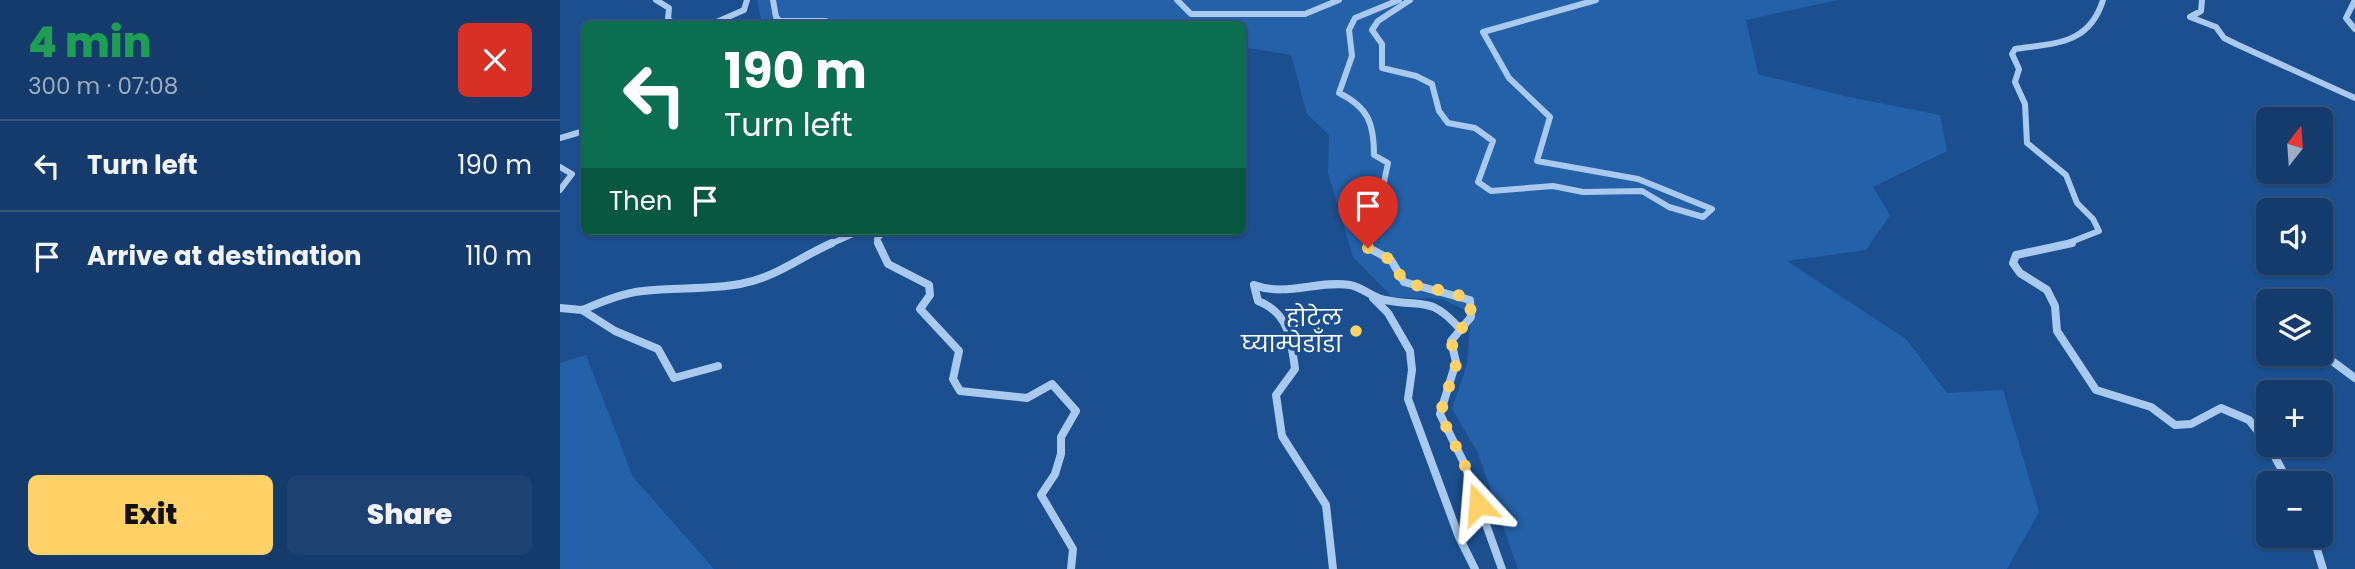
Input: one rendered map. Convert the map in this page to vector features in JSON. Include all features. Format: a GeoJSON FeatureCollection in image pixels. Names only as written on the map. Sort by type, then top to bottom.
{"type":"FeatureCollection","features":[{"type":"Feature","properties":{"kind":"street"},"geometry":{"type":"LineString","coordinates":[[656,0],[669,8],[668,19],[670,21]]}},
{"type":"Feature","properties":{"kind":"street"},"geometry":{"type":"LineString","coordinates":[[719,21],[744,10],[747,0]]}},
{"type":"Feature","properties":{"kind":"street"},"geometry":{"type":"LineString","coordinates":[[773,0],[776,17],[780,21],[826,21]]}},
{"type":"Feature","properties":{"kind":"street"},"geometry":{"type":"LineString","coordinates":[[1177,0],[1191,14],[1250,16],[1305,14],[1339,0]]}},
{"type":"Feature","properties":{"kind":"street"},"geometry":{"type":"LineString","coordinates":[[1399,0],[1355,18],[1349,30],[1352,56],[1339,93],[1360,103],[1375,125],[1374,155],[1388,163],[1384,182],[1366,206],[1368,248],[1391,260],[1404,282],[1421,288],[1447,289],[1470,300],[1471,317],[1451,341],[1457,362],[1440,414],[1464,463],[1502,569]]}},
{"type":"Feature","properties":{"kind":"street"},"geometry":{"type":"LineString","coordinates":[[1410,0],[1378,21],[1372,30],[1382,44],[1382,68],[1416,76],[1432,84],[1439,111],[1448,122],[1475,128],[1493,141],[1478,182],[1491,191],[1553,186],[1583,192],[1616,189],[1642,191],[1669,207],[1703,217],[1712,209],[1637,179],[1536,161],[1550,117],[1509,78],[1483,33],[1535,19],[1549,10],[1590,4],[1596,0]]}},
{"type":"Feature","properties":{"kind":"street"},"geometry":{"type":"LineString","coordinates":[[2102,0],[2101,10],[2087,32],[2067,42],[2015,48],[2012,54],[2019,69],[2015,82],[2025,104],[2027,143],[2066,175],[2077,203],[2093,219],[2099,231],[2090,238],[2067,245],[2025,251],[2016,255],[2013,263],[2020,273],[2048,290],[2054,306],[2057,331],[2095,390],[2151,407],[2175,425],[2192,424],[2221,408],[2249,418],[2256,428]]}},
{"type":"Feature","properties":{"kind":"street"},"geometry":{"type":"LineString","coordinates":[[2202,0],[2201,11],[2190,17],[2216,27],[2224,38],[2236,44],[2310,75],[2355,98]]}},
{"type":"Feature","properties":{"kind":"street"},"geometry":{"type":"LineString","coordinates":[[2355,0],[2346,18],[2355,29]]}},
{"type":"Feature","properties":{"kind":"street"},"geometry":{"type":"LineString","coordinates":[[560,138],[581,132]]}},
{"type":"Feature","properties":{"kind":"street"},"geometry":{"type":"LineString","coordinates":[[560,167],[572,174],[560,190]]}},
{"type":"Feature","properties":{"kind":"street"},"geometry":{"type":"LineString","coordinates":[[582,310],[614,297],[641,291],[739,284],[780,274],[799,257],[851,235]]}},
{"type":"Feature","properties":{"kind":"street"},"geometry":{"type":"LineString","coordinates":[[880,235],[877,239],[878,252],[887,264],[929,285],[930,295],[920,309],[959,351],[953,379],[960,391],[1027,398],[1052,384],[1060,388],[1067,403],[1076,411],[1061,437],[1061,454],[1055,474],[1041,495],[1073,549],[1071,569]]}},
{"type":"Feature","properties":{"kind":"street"},"geometry":{"type":"LineString","coordinates":[[1333,569],[1326,505],[1282,436],[1276,395],[1294,369],[1291,336],[1274,307],[1258,301],[1254,285],[1270,290],[1351,285],[1388,313],[1410,351],[1412,370],[1408,399],[1459,537],[1475,569]]}},
{"type":"Feature","properties":{"kind":"street"},"geometry":{"type":"LineString","coordinates":[[1360,291],[1383,300],[1432,304],[1445,312],[1461,330]]}},
{"type":"Feature","properties":{"kind":"street"},"geometry":{"type":"LineString","coordinates":[[560,308],[582,310],[615,331],[659,349],[674,378],[718,366]]}},
{"type":"Feature","properties":{"kind":"street"},"geometry":{"type":"LineString","coordinates":[[2333,362],[2355,378]]}},
{"type":"Feature","properties":{"kind":"street"},"geometry":{"type":"LineString","coordinates":[[2317,548],[2323,569]]}},
{"type":"Feature","properties":{"kind":"shaded area"},"geometry":{"type":"Polygon","coordinates":[[[757,0],[1838,0],[1746,20],[1758,74],[1844,96],[1940,115],[1947,151],[1873,187],[1890,215],[1866,250],[1787,261],[1906,339],[1947,393],[2003,390],[2039,512],[2007,569],[1518,569],[1478,453],[1452,409],[1467,364],[1471,313],[1442,299],[1392,297],[1353,257],[1328,173],[1329,135],[1307,114],[1291,55],[1246,48],[1246,21],[761,21],[757,0]]]}},
{"type":"Feature","properties":{"kind":"shaded area"},"geometry":{"type":"Polygon","coordinates":[[[586,355],[633,477],[714,569],[560,569],[560,363],[586,355]]]}},
{"type":"Feature","properties":{"kind":"place","name":"होटेल घ्याम्पेडाँडा"},"geometry":{"type":"Point","coordinates":[1356,331]}},
{"type":"Feature","properties":{"kind":"route"},"geometry":{"type":"LineString","coordinates":[[1368,248],[1391,260],[1404,282],[1421,288],[1447,289],[1470,300],[1471,317],[1451,341],[1457,362],[1440,414],[1464,463],[1478,504]]}}]}
